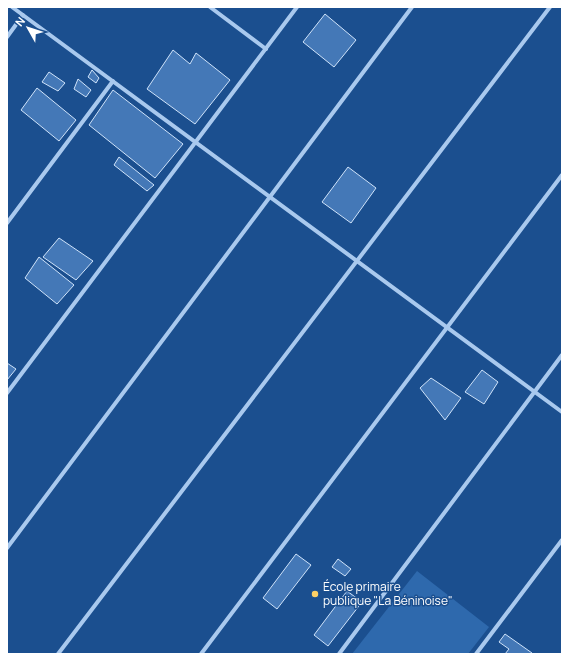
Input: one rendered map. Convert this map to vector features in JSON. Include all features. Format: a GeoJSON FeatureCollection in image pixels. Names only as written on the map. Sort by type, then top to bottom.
{"type":"FeatureCollection","features":[{"type":"Feature","properties":{"kind":"street"},"geometry":{"type":"LineString","coordinates":[[12,7],[562,412]]}},
{"type":"Feature","properties":{"kind":"street"},"geometry":{"type":"LineString","coordinates":[[210,7],[266,49]]}},
{"type":"Feature","properties":{"kind":"street"},"geometry":{"type":"LineString","coordinates":[[7,393],[297,7]]}},
{"type":"Feature","properties":{"kind":"street"},"geometry":{"type":"LineString","coordinates":[[7,548],[412,7]]}},
{"type":"Feature","properties":{"kind":"street"},"geometry":{"type":"LineString","coordinates":[[58,654],[550,7]]}},
{"type":"Feature","properties":{"kind":"street"},"geometry":{"type":"LineString","coordinates":[[7,37],[23,15]]}},
{"type":"Feature","properties":{"kind":"street"},"geometry":{"type":"LineString","coordinates":[[7,223],[113,81]]}},
{"type":"Feature","properties":{"kind":"street"},"geometry":{"type":"LineString","coordinates":[[201,654],[562,175]]}},
{"type":"Feature","properties":{"kind":"street"},"geometry":{"type":"LineString","coordinates":[[339,654],[562,355]]}},
{"type":"Feature","properties":{"kind":"street"},"geometry":{"type":"LineString","coordinates":[[476,654],[562,540]]}},
{"type":"Feature","properties":{"kind":"shaded area"},"geometry":{"type":"Polygon","coordinates":[[[417,571],[489,627],[468,654],[352,654],[417,571]]]}},
{"type":"Feature","properties":{"kind":"building"},"geometry":{"type":"Polygon","coordinates":[[[325,14],[356,40],[334,67],[303,42],[325,14]]]}},
{"type":"Feature","properties":{"kind":"building"},"geometry":{"type":"Polygon","coordinates":[[[173,50],[190,64],[196,53],[230,80],[195,124],[147,89],[173,50]]]}},
{"type":"Feature","properties":{"kind":"building"},"geometry":{"type":"Polygon","coordinates":[[[92,70],[99,78],[96,83],[88,77],[92,70]]]}},
{"type":"Feature","properties":{"kind":"building"},"geometry":{"type":"Polygon","coordinates":[[[49,72],[65,83],[58,91],[42,82],[49,72]]]}},
{"type":"Feature","properties":{"kind":"building"},"geometry":{"type":"Polygon","coordinates":[[[78,79],[91,90],[86,97],[74,89],[78,79]]]}},
{"type":"Feature","properties":{"kind":"building"},"geometry":{"type":"Polygon","coordinates":[[[37,88],[76,120],[59,141],[21,110],[37,88]]]}},
{"type":"Feature","properties":{"kind":"building"},"geometry":{"type":"Polygon","coordinates":[[[113,90],[183,144],[155,178],[89,125],[113,90]]]}},
{"type":"Feature","properties":{"kind":"building"},"geometry":{"type":"Polygon","coordinates":[[[119,157],[154,185],[147,191],[114,165],[119,157]]]}},
{"type":"Feature","properties":{"kind":"building"},"geometry":{"type":"Polygon","coordinates":[[[348,167],[376,188],[351,223],[322,202],[348,167]]]}},
{"type":"Feature","properties":{"kind":"building"},"geometry":{"type":"Polygon","coordinates":[[[59,238],[93,261],[76,280],[43,257],[59,238]]]}},
{"type":"Feature","properties":{"kind":"building"},"geometry":{"type":"Polygon","coordinates":[[[39,257],[74,285],[57,304],[25,278],[39,257]]]}},
{"type":"Feature","properties":{"kind":"building"},"geometry":{"type":"Polygon","coordinates":[[[7,363],[16,369],[7,380],[7,363]]]}},
{"type":"Feature","properties":{"kind":"building"},"geometry":{"type":"Polygon","coordinates":[[[482,370],[498,382],[484,404],[465,392],[482,370]]]}},
{"type":"Feature","properties":{"kind":"building"},"geometry":{"type":"Polygon","coordinates":[[[431,378],[461,398],[445,420],[420,388],[431,378]]]}},
{"type":"Feature","properties":{"kind":"building"},"geometry":{"type":"Polygon","coordinates":[[[296,554],[311,565],[277,609],[263,598],[296,554]]]}},
{"type":"Feature","properties":{"kind":"building"},"geometry":{"type":"Polygon","coordinates":[[[338,559],[351,569],[345,576],[332,567],[338,559]]]}},
{"type":"Feature","properties":{"kind":"building"},"geometry":{"type":"Polygon","coordinates":[[[347,591],[362,602],[328,646],[314,635],[347,591]]]}},
{"type":"Feature","properties":{"kind":"building"},"geometry":{"type":"Polygon","coordinates":[[[505,634],[532,653],[505,654],[509,649],[499,642],[505,634]]]}},
{"type":"Feature","properties":{"kind":"place","name":"École primaire publique \"La Béninoise\""},"geometry":{"type":"Point","coordinates":[315,594]}}]}
